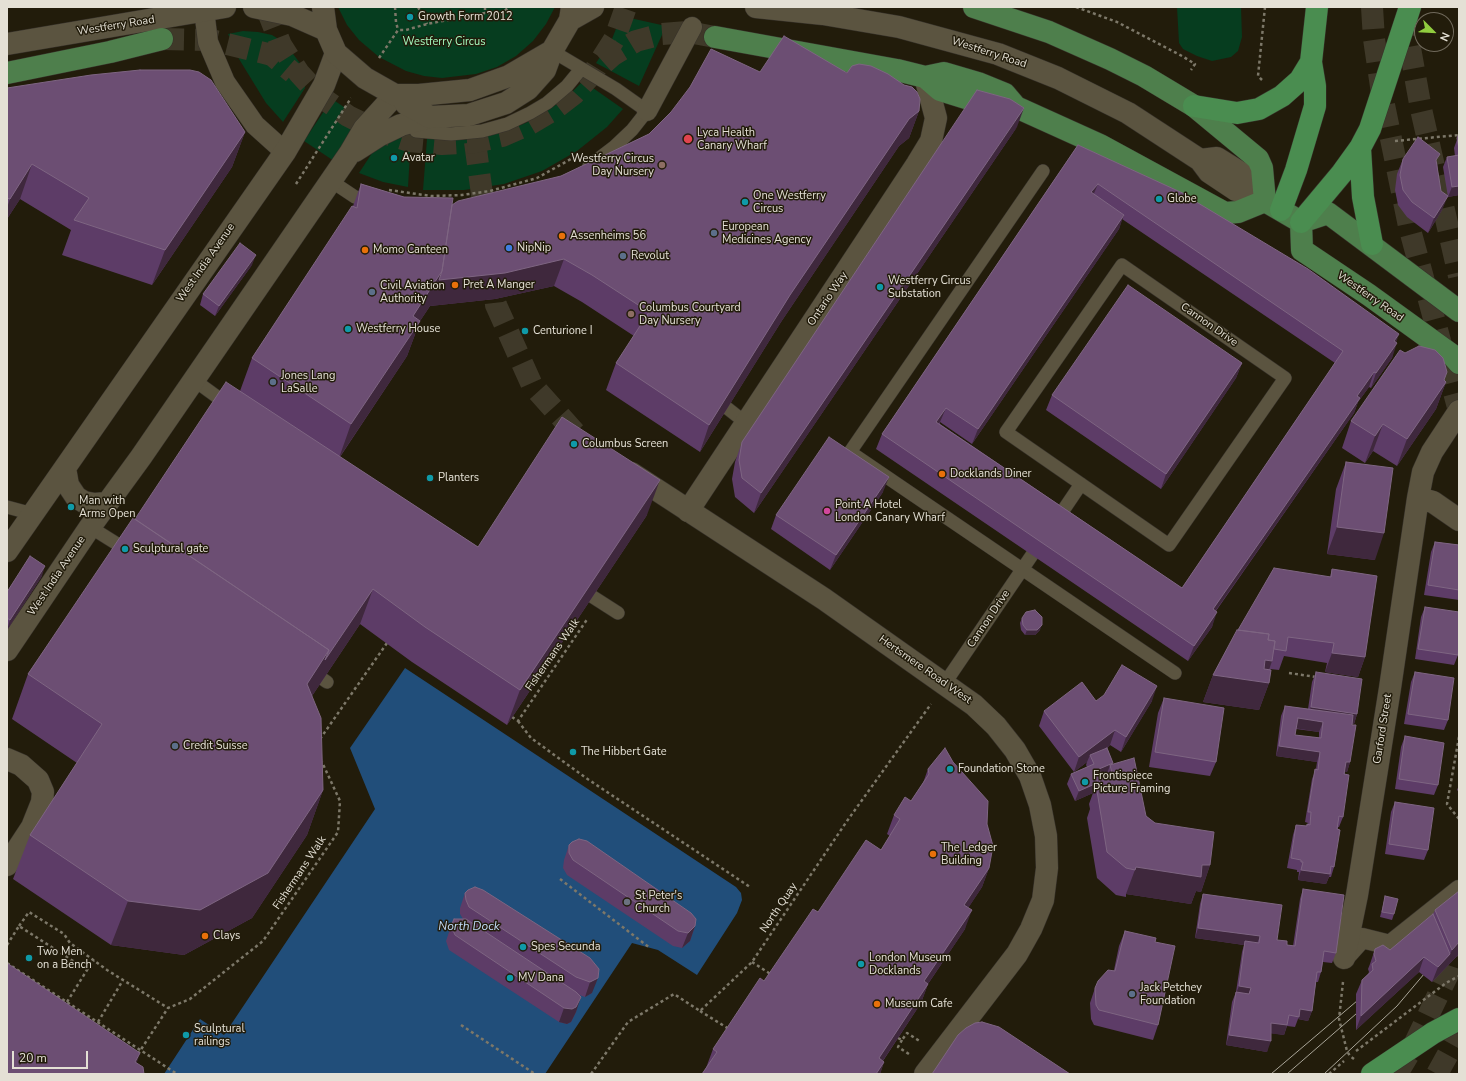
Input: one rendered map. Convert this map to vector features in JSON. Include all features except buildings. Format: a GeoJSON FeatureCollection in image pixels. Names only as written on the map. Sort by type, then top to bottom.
{"type":"FeatureCollection","features":[{"type":"Feature","properties":{"kind":"highway"},"geometry":{"type":"LineString","coordinates":[[1273,206],[1296,170],[1315,106],[1315,86],[1310,62],[1317,7]]}},
{"type":"Feature","properties":{"kind":"highway"},"geometry":{"type":"LineString","coordinates":[[1301,222],[1360,148],[1370,129],[1410,7]]}},
{"type":"Feature","properties":{"kind":"highway"},"geometry":{"type":"LineString","coordinates":[[1194,106],[1237,113],[1259,109],[1282,96],[1300,80],[1310,62]]}},
{"type":"Feature","properties":{"kind":"highway"},"geometry":{"type":"LineString","coordinates":[[1360,148],[1364,197],[1372,244]]}},
{"type":"Feature","properties":{"kind":"highway"},"geometry":{"type":"LineString","coordinates":[[1372,1074],[1433,1033],[1459,1019]]}},
{"type":"Feature","properties":{"kind":"main road"},"geometry":{"type":"LineString","coordinates":[[715,37],[897,70],[925,77],[940,90],[997,109],[1016,107],[1100,145],[1225,213],[1273,206],[1258,159],[1194,106],[1144,76],[1110,59],[1049,32],[974,7]]}},
{"type":"Feature","properties":{"kind":"main road","name":"Westferry Road"},"geometry":{"type":"LineString","coordinates":[[7,73],[110,52],[162,39]]}},
{"type":"Feature","properties":{"kind":"main road","name":"Westferry Road"},"geometry":{"type":"LineString","coordinates":[[1273,206],[1301,222],[1302,250],[1376,300],[1452,355],[1459,363]]}},
{"type":"Feature","properties":{"kind":"main road"},"geometry":{"type":"LineString","coordinates":[[1301,222],[1328,213],[1372,244],[1459,311]]}},
{"type":"Feature","properties":{"kind":"street"},"geometry":{"type":"LineString","coordinates":[[254,7],[292,15],[326,30]]}},
{"type":"Feature","properties":{"kind":"street"},"geometry":{"type":"LineString","coordinates":[[323,7],[326,30],[336,53],[365,78],[397,95],[423,124],[481,112],[518,97],[537,81],[545,70],[552,50],[571,13],[593,7]]}},
{"type":"Feature","properties":{"kind":"street","name":"Westferry Road"},"geometry":{"type":"LineString","coordinates":[[756,7],[823,14],[899,27],[998,54],[1058,78],[1128,113],[1200,160],[1217,158],[1246,176],[1273,206]]}},
{"type":"Feature","properties":{"kind":"street"},"geometry":{"type":"LineString","coordinates":[[214,9],[208,42],[224,82],[255,125],[284,152]]}},
{"type":"Feature","properties":{"kind":"street","name":"Westferry Road"},"geometry":{"type":"LineString","coordinates":[[7,44],[214,9]]}},
{"type":"Feature","properties":{"kind":"street"},"geometry":{"type":"LineString","coordinates":[[647,111],[692,27]]}},
{"type":"Feature","properties":{"kind":"street"},"geometry":{"type":"LineString","coordinates":[[397,95],[470,90],[509,76],[552,50]]}},
{"type":"Feature","properties":{"kind":"street","name":"West India Avenue"},"geometry":{"type":"LineString","coordinates":[[7,551],[284,152],[324,85],[336,53]]}},
{"type":"Feature","properties":{"kind":"street","name":"Ontario Way"},"geometry":{"type":"LineString","coordinates":[[688,510],[931,141],[936,118],[925,77]]}},
{"type":"Feature","properties":{"kind":"street","name":"West India Avenue"},"geometry":{"type":"LineString","coordinates":[[7,650],[90,526],[194,380],[331,181],[364,129],[397,95]]}},
{"type":"Feature","properties":{"kind":"street","name":"West India Avenue"},"geometry":{"type":"LineString","coordinates":[[350,153],[380,135],[401,125],[423,124]]}},
{"type":"Feature","properties":{"kind":"street","name":"Garford Street"},"geometry":{"type":"LineString","coordinates":[[1344,958],[1358,887],[1388,703],[1418,498],[1424,472],[1432,452],[1459,411]]}},
{"type":"Feature","properties":{"kind":"street","name":"Hertsmere Road West"},"geometry":{"type":"LineString","coordinates":[[616,462],[824,599],[974,705],[996,726],[1015,750],[1030,776],[1040,805],[1046,836],[1048,868],[1043,900],[1031,929],[975,1022],[926,1074]]}},
{"type":"Feature","properties":{"kind":"street"},"geometry":{"type":"LineString","coordinates":[[65,468],[68,485],[76,497],[84,502],[94,504],[107,503]]}},
{"type":"Feature","properties":{"kind":"street"},"geometry":{"type":"LineString","coordinates":[[1418,498],[1433,502],[1459,520]]}},
{"type":"Feature","properties":{"kind":"street"},"geometry":{"type":"LineString","coordinates":[[7,759],[21,765],[38,780],[43,792],[42,802],[32,827],[7,865]]}},
{"type":"Feature","properties":{"kind":"street"},"geometry":{"type":"LineString","coordinates":[[1344,958],[1362,938],[1390,945],[1459,890]]}},
{"type":"Feature","properties":{"kind":"lane"},"geometry":{"type":"LineString","coordinates":[[552,50],[616,89],[647,111],[632,130],[614,147],[578,174]]}},
{"type":"Feature","properties":{"kind":"lane"},"geometry":{"type":"LineString","coordinates":[[423,124],[451,134],[482,131],[507,124],[547,103],[568,86],[581,69]]}},
{"type":"Feature","properties":{"kind":"lane"},"geometry":{"type":"LineString","coordinates":[[1043,171],[850,452],[1175,673]]}},
{"type":"Feature","properties":{"kind":"lane"},"geometry":{"type":"LineString","coordinates":[[331,181],[360,198],[384,205]]}},
{"type":"Feature","properties":{"kind":"lane","name":"Cannon Drive"},"geometry":{"type":"LineString","coordinates":[[1122,264],[1285,378],[1169,546],[1081,484],[1006,432],[1122,264]]}},
{"type":"Feature","properties":{"kind":"lane"},"geometry":{"type":"LineString","coordinates":[[194,380],[244,415]]}},
{"type":"Feature","properties":{"kind":"lane"},"geometry":{"type":"LineString","coordinates":[[727,408],[746,423]]}},
{"type":"Feature","properties":{"kind":"lane"},"geometry":{"type":"LineString","coordinates":[[1056,521],[1081,484]]}},
{"type":"Feature","properties":{"kind":"lane"},"geometry":{"type":"LineString","coordinates":[[7,507],[33,514]]}},
{"type":"Feature","properties":{"kind":"lane"},"geometry":{"type":"LineString","coordinates":[[90,526],[138,558]]}},
{"type":"Feature","properties":{"kind":"lane","name":"Cannon Drive"},"geometry":{"type":"LineString","coordinates":[[945,684],[1032,555]]}},
{"type":"Feature","properties":{"kind":"lane"},"geometry":{"type":"LineString","coordinates":[[593,597],[618,613]]}},
{"type":"Feature","properties":{"kind":"lane"},"geometry":{"type":"LineString","coordinates":[[297,662],[327,682]]}},
{"type":"Feature","properties":{"kind":"path"},"geometry":{"type":"LineString","coordinates":[[375,63],[398,30],[395,7]]}},
{"type":"Feature","properties":{"kind":"path"},"geometry":{"type":"LineString","coordinates":[[418,7],[427,24]]}},
{"type":"Feature","properties":{"kind":"path"},"geometry":{"type":"LineString","coordinates":[[485,7],[485,13]]}},
{"type":"Feature","properties":{"kind":"path"},"geometry":{"type":"LineString","coordinates":[[398,30],[406,30],[427,24],[485,13],[501,14],[509,7]]}},
{"type":"Feature","properties":{"kind":"path"},"geometry":{"type":"LineString","coordinates":[[1076,7],[1117,22],[1182,56],[1195,64],[1191,70]]}},
{"type":"Feature","properties":{"kind":"path"},"geometry":{"type":"LineString","coordinates":[[1258,76],[1265,7]]}},
{"type":"Feature","properties":{"kind":"path"},"geometry":{"type":"LineString","coordinates":[[296,184],[352,98]]}},
{"type":"Feature","properties":{"kind":"path"},"geometry":{"type":"LineString","coordinates":[[1395,141],[1459,135]]}},
{"type":"Feature","properties":{"kind":"path"},"geometry":{"type":"LineString","coordinates":[[384,189],[405,194],[431,196],[462,195],[517,185],[537,178],[574,157]]}},
{"type":"Feature","properties":{"kind":"path"},"geometry":{"type":"LineString","coordinates":[[462,195],[463,201]]}},
{"type":"Feature","properties":{"kind":"path","name":"Fishermans Walk"},"geometry":{"type":"LineString","coordinates":[[518,721],[590,615],[618,613]]}},
{"type":"Feature","properties":{"kind":"path"},"geometry":{"type":"LineString","coordinates":[[319,741],[387,643]]}},
{"type":"Feature","properties":{"kind":"path"},"geometry":{"type":"LineString","coordinates":[[1289,674],[1320,678]]}},
{"type":"Feature","properties":{"kind":"path","name":"North Quay"},"geometry":{"type":"LineString","coordinates":[[700,1010],[752,962],[847,821],[945,684]]}},
{"type":"Feature","properties":{"kind":"path"},"geometry":{"type":"LineString","coordinates":[[512,717],[518,721],[531,738],[586,778],[750,888]]}},
{"type":"Feature","properties":{"kind":"path"},"geometry":{"type":"LineString","coordinates":[[1459,738],[1447,804],[1459,819]]}},
{"type":"Feature","properties":{"kind":"path","name":"Fishermans Walk"},"geometry":{"type":"LineString","coordinates":[[168,1008],[190,999],[263,941],[338,832],[340,801],[321,761]]}},
{"type":"Feature","properties":{"kind":"path"},"geometry":{"type":"LineString","coordinates":[[560,880],[650,948]]}},
{"type":"Feature","properties":{"kind":"path"},"geometry":{"type":"LineString","coordinates":[[7,945],[28,912],[64,934],[70,943],[123,980],[168,1008],[137,1055]]}},
{"type":"Feature","properties":{"kind":"path"},"geometry":{"type":"LineString","coordinates":[[20,926],[87,970]]}},
{"type":"Feature","properties":{"kind":"path"},"geometry":{"type":"LineString","coordinates":[[1344,958],[1339,1019],[1350,1056]]}},
{"type":"Feature","properties":{"kind":"path"},"geometry":{"type":"LineString","coordinates":[[67,1002],[94,960]]}},
{"type":"Feature","properties":{"kind":"path"},"geometry":{"type":"LineString","coordinates":[[7,962],[178,1074]]}},
{"type":"Feature","properties":{"kind":"path"},"geometry":{"type":"LineString","coordinates":[[752,962],[774,976]]}},
{"type":"Feature","properties":{"kind":"path"},"geometry":{"type":"LineString","coordinates":[[1356,1051],[1446,983],[1459,976]]}},
{"type":"Feature","properties":{"kind":"path"},"geometry":{"type":"LineString","coordinates":[[98,1022],[123,980]]}},
{"type":"Feature","properties":{"kind":"path"},"geometry":{"type":"LineString","coordinates":[[591,1074],[628,1022],[674,994],[731,1031]]}},
{"type":"Feature","properties":{"kind":"path"},"geometry":{"type":"LineString","coordinates":[[461,1025],[535,1074]]}},
{"type":"Feature","properties":{"kind":"path"},"geometry":{"type":"LineString","coordinates":[[907,1053],[898,1047],[902,1040],[907,1033],[916,1038]]}},
{"type":"Feature","properties":{"kind":"path"},"geometry":{"type":"LineString","coordinates":[[898,1038],[902,1040]]}},
{"type":"Feature","properties":{"kind":"path"},"geometry":{"type":"LineString","coordinates":[[1329,1074],[1344,1061]]}},
{"type":"Feature","properties":{"kind":"green space","name":"Westferry Circus"},"geometry":{"type":"Polygon","coordinates":[[[338,7],[555,7],[546,24],[533,41],[516,56],[497,67],[476,74],[442,78],[424,76],[406,71],[379,57],[359,40],[347,25],[338,7]]]}},
{"type":"Feature","properties":{"kind":"green space"},"geometry":{"type":"Polygon","coordinates":[[[1177,7],[1241,7],[1242,37],[1238,51],[1231,57],[1212,61],[1183,49],[1179,43],[1177,7]]]}},
{"type":"Feature","properties":{"kind":"green space"},"geometry":{"type":"Polygon","coordinates":[[[621,16],[666,26],[639,86],[596,63],[612,39],[621,16]]]}},
{"type":"Feature","properties":{"kind":"green space"},"geometry":{"type":"Polygon","coordinates":[[[243,31],[272,35],[285,43],[302,66],[306,77],[305,88],[283,122],[266,103],[239,59],[228,34],[243,31]]]}},
{"type":"Feature","properties":{"kind":"green space"},"geometry":{"type":"Polygon","coordinates":[[[583,81],[623,109],[607,127],[577,151],[542,171],[504,184],[464,190],[423,190],[427,139],[462,140],[481,138],[521,125],[537,118],[567,97],[583,81]]]}},
{"type":"Feature","properties":{"kind":"green space"},"geometry":{"type":"Polygon","coordinates":[[[332,99],[362,119],[334,161],[304,141],[332,99]]]}},
{"type":"Feature","properties":{"kind":"green space"},"geometry":{"type":"Polygon","coordinates":[[[399,136],[411,137],[408,187],[383,182],[359,173],[374,150],[399,136]]]}},
{"type":"Feature","properties":{"kind":"water","name":"North Dock"},"geometry":{"type":"Polygon","coordinates":[[[405,668],[736,887],[741,893],[742,900],[737,913],[697,975],[658,950],[632,943],[545,1074],[164,1074],[200,1019],[224,1035],[375,809],[350,748],[405,668]]]}},
{"type":"Feature","properties":{"kind":"tunnel"},"geometry":{"type":"LineString","coordinates":[[266,7],[281,45],[299,73],[321,97],[348,116],[378,131],[409,141],[442,144],[475,142],[502,136],[528,125],[552,111],[574,94],[593,73],[615,38],[626,7]]}},
{"type":"Feature","properties":{"kind":"tunnel"},"geometry":{"type":"LineString","coordinates":[[1372,7],[1374,39],[1383,100],[1409,226],[1459,411]]}},
{"type":"Feature","properties":{"kind":"tunnel"},"geometry":{"type":"LineString","coordinates":[[1407,14],[1408,37],[1421,109],[1459,276]]}},
{"type":"Feature","properties":{"kind":"tunnel"},"geometry":{"type":"LineString","coordinates":[[604,63],[613,55],[636,41],[662,34],[688,32],[715,37]]}},
{"type":"Feature","properties":{"kind":"tunnel"},"geometry":{"type":"LineString","coordinates":[[162,39],[211,40],[272,55],[293,73]]}},
{"type":"Feature","properties":{"kind":"tunnel"},"geometry":{"type":"LineString","coordinates":[[475,142],[486,224]]}},
{"type":"Feature","properties":{"kind":"tunnel"},"geometry":{"type":"LineString","coordinates":[[492,270],[496,305],[532,385],[578,436]]}},
{"type":"Feature","properties":{"kind":"tunnel"},"geometry":{"type":"LineString","coordinates":[[1397,1074],[1413,1047],[1451,968],[1459,944]]}},
{"type":"Feature","properties":{"kind":"tunnel"},"geometry":{"type":"LineString","coordinates":[[1437,1074],[1459,1034]]}},
{"type":"Feature","properties":{"kind":"tram line"},"geometry":{"type":"LineString","coordinates":[[1324,1074],[1397,1006],[1430,967]]}},
{"type":"Feature","properties":{"kind":"tram line"},"geometry":{"type":"LineString","coordinates":[[1271,1074],[1364,995]]}},
{"type":"Feature","properties":{"kind":"tram line"},"geometry":{"type":"LineString","coordinates":[[1287,1074],[1364,1007]]}},
{"type":"Feature","properties":{"kind":"place","name":"Growth Form 2012"},"geometry":{"type":"Point","coordinates":[410,17]}},
{"type":"Feature","properties":{"kind":"place","name":"Lyca Health Canary Wharf"},"geometry":{"type":"Point","coordinates":[688,139]}},
{"type":"Feature","properties":{"kind":"place","name":"Avatar"},"geometry":{"type":"Point","coordinates":[394,158]}},
{"type":"Feature","properties":{"kind":"place","name":"Westferry Circus Day Nursery"},"geometry":{"type":"Point","coordinates":[662,165]}},
{"type":"Feature","properties":{"kind":"place","name":"Globe"},"geometry":{"type":"Point","coordinates":[1159,199]}},
{"type":"Feature","properties":{"kind":"place","name":"One Westferry Circus"},"geometry":{"type":"Point","coordinates":[745,202]}},
{"type":"Feature","properties":{"kind":"place","name":"European Medicines Agency"},"geometry":{"type":"Point","coordinates":[714,233]}},
{"type":"Feature","properties":{"kind":"place","name":"Assenheims 56"},"geometry":{"type":"Point","coordinates":[562,236]}},
{"type":"Feature","properties":{"kind":"place","name":"NipNip"},"geometry":{"type":"Point","coordinates":[509,248]}},
{"type":"Feature","properties":{"kind":"place","name":"Momo Canteen"},"geometry":{"type":"Point","coordinates":[365,250]}},
{"type":"Feature","properties":{"kind":"place","name":"Revolut"},"geometry":{"type":"Point","coordinates":[623,256]}},
{"type":"Feature","properties":{"kind":"place","name":"Pret A Manger"},"geometry":{"type":"Point","coordinates":[455,285]}},
{"type":"Feature","properties":{"kind":"place","name":"Westferry Circus Substation"},"geometry":{"type":"Point","coordinates":[880,287]}},
{"type":"Feature","properties":{"kind":"place","name":"Civil Aviation Authority"},"geometry":{"type":"Point","coordinates":[372,292]}},
{"type":"Feature","properties":{"kind":"place","name":"Columbus Courtyard Day Nursery"},"geometry":{"type":"Point","coordinates":[631,314]}},
{"type":"Feature","properties":{"kind":"place","name":"Westferry House"},"geometry":{"type":"Point","coordinates":[348,329]}},
{"type":"Feature","properties":{"kind":"place","name":"Centurione I"},"geometry":{"type":"Point","coordinates":[525,331]}},
{"type":"Feature","properties":{"kind":"place","name":"Jones Lang LaSalle"},"geometry":{"type":"Point","coordinates":[273,382]}},
{"type":"Feature","properties":{"kind":"place","name":"Columbus Screen"},"geometry":{"type":"Point","coordinates":[574,444]}},
{"type":"Feature","properties":{"kind":"place","name":"Docklands Diner"},"geometry":{"type":"Point","coordinates":[942,474]}},
{"type":"Feature","properties":{"kind":"place","name":"Planters"},"geometry":{"type":"Point","coordinates":[430,478]}},
{"type":"Feature","properties":{"kind":"place","name":"Man with Arms Open"},"geometry":{"type":"Point","coordinates":[71,507]}},
{"type":"Feature","properties":{"kind":"place","name":"Point A Hotel London Canary Wharf"},"geometry":{"type":"Point","coordinates":[827,511]}},
{"type":"Feature","properties":{"kind":"place","name":"Sculptural gate"},"geometry":{"type":"Point","coordinates":[125,549]}},
{"type":"Feature","properties":{"kind":"place","name":"Credit Suisse"},"geometry":{"type":"Point","coordinates":[175,746]}},
{"type":"Feature","properties":{"kind":"place","name":"The Hibbert Gate"},"geometry":{"type":"Point","coordinates":[573,752]}},
{"type":"Feature","properties":{"kind":"place","name":"Foundation Stone"},"geometry":{"type":"Point","coordinates":[950,769]}},
{"type":"Feature","properties":{"kind":"place","name":"Frontispiece Picture Framing"},"geometry":{"type":"Point","coordinates":[1085,782]}},
{"type":"Feature","properties":{"kind":"place","name":"The Ledger Building"},"geometry":{"type":"Point","coordinates":[933,854]}},
{"type":"Feature","properties":{"kind":"place","name":"St Peter's Church"},"geometry":{"type":"Point","coordinates":[627,902]}},
{"type":"Feature","properties":{"kind":"place","name":"Clays"},"geometry":{"type":"Point","coordinates":[205,936]}},
{"type":"Feature","properties":{"kind":"place","name":"Spes Secunda"},"geometry":{"type":"Point","coordinates":[523,947]}},
{"type":"Feature","properties":{"kind":"place","name":"Two Men on a Bench"},"geometry":{"type":"Point","coordinates":[29,958]}},
{"type":"Feature","properties":{"kind":"place","name":"London Museum Docklands"},"geometry":{"type":"Point","coordinates":[861,964]}},
{"type":"Feature","properties":{"kind":"place","name":"MV Dana"},"geometry":{"type":"Point","coordinates":[510,978]}},
{"type":"Feature","properties":{"kind":"place","name":"Jack Petchey Foundation"},"geometry":{"type":"Point","coordinates":[1132,994]}},
{"type":"Feature","properties":{"kind":"place","name":"Museum Cafe"},"geometry":{"type":"Point","coordinates":[877,1004]}},
{"type":"Feature","properties":{"kind":"place","name":"Sculptural railings"},"geometry":{"type":"Point","coordinates":[186,1035]}}]}
